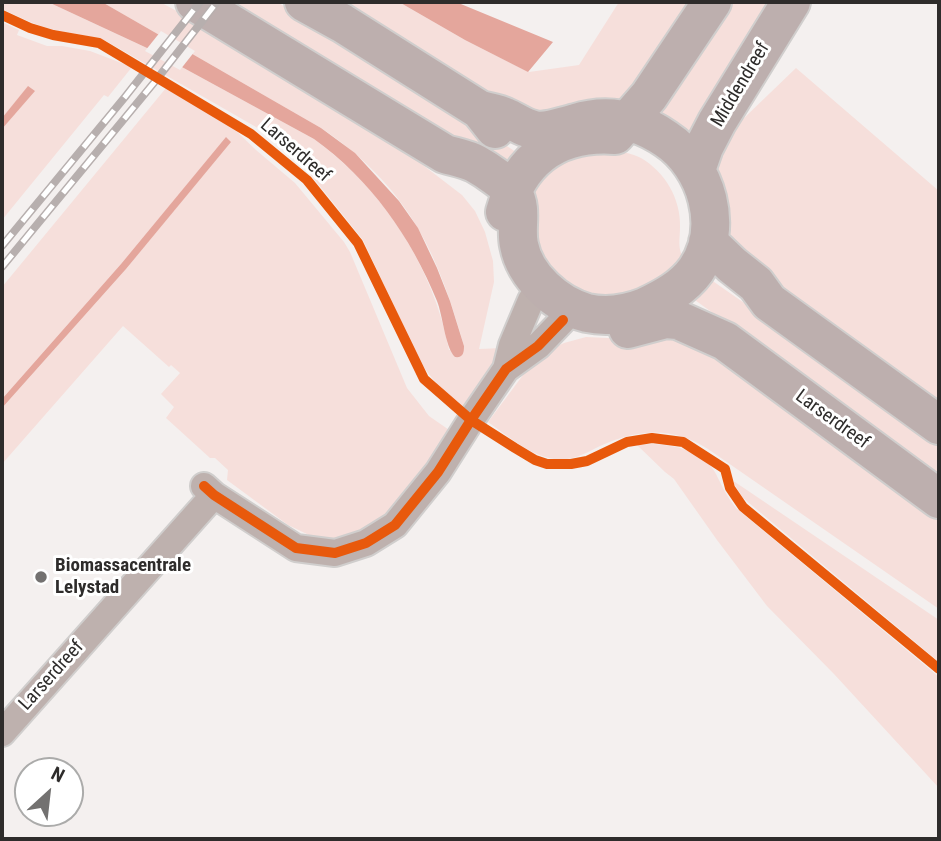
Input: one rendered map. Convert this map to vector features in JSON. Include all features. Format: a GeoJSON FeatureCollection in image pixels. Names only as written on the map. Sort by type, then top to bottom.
{"type":"FeatureCollection","features":[{"type":"Feature","properties":{"kind":"main road"},"geometry":{"type":"LineString","coordinates":[[195,2],[445,154],[461,173],[487,191],[508,200],[519,209],[519,245],[527,267],[568,314],[588,328],[608,331],[625,330],[665,308],[695,270],[705,250],[711,223],[703,187],[696,170],[683,153],[668,140],[647,128],[621,128]]}},
{"type":"Feature","properties":{"kind":"main road"},"geometry":{"type":"LineString","coordinates":[[304,2],[480,110],[505,116],[519,125],[535,130],[548,141]]}},
{"type":"Feature","properties":{"kind":"main road"},"geometry":{"type":"LineString","coordinates":[[621,128],[649,96],[712,2]]}},
{"type":"Feature","properties":{"kind":"main road","name":"Middendreef"},"geometry":{"type":"LineString","coordinates":[[696,170],[714,129],[790,2]]}},
{"type":"Feature","properties":{"kind":"main road"},"geometry":{"type":"LineString","coordinates":[[568,314],[531,300],[517,282],[508,264],[502,227],[508,200],[524,170],[548,141],[590,119],[610,117],[626,136],[653,148],[675,167],[691,200],[694,239],[705,250],[732,265],[756,284],[769,302],[939,425]]}},
{"type":"Feature","properties":{"kind":"main road","name":"Larserdreef"},"geometry":{"type":"LineString","coordinates":[[665,308],[678,320],[725,341],[939,499]]}},
{"type":"Feature","properties":{"kind":"street","name":"Larserdreef"},"geometry":{"type":"LineString","coordinates":[[506,369],[512,345],[531,300]]}},
{"type":"Feature","properties":{"kind":"street","name":"Larserdreef"},"geometry":{"type":"LineString","coordinates":[[2,733],[209,490],[296,548],[335,553],[366,543],[395,525],[438,472],[506,369],[538,346],[568,314]]}},
{"type":"Feature","properties":{"kind":"shaded area"},"geometry":{"type":"Polygon","coordinates":[[[2,2],[48,2],[147,48],[314,139],[362,181],[401,232],[431,289],[449,350],[464,346],[438,270],[408,212],[375,172],[349,148],[321,128],[102,2],[160,2],[217,33],[402,149],[462,195],[475,211],[485,232],[493,261],[494,282],[479,349],[503,348],[467,409],[440,387],[424,368],[363,240],[302,164],[256,127],[106,41],[35,24],[2,9],[2,2]]]}},
{"type":"Feature","properties":{"kind":"shaded area"},"geometry":{"type":"Polygon","coordinates":[[[48,2],[102,2],[321,128],[355,153],[399,201],[418,228],[450,301],[464,346],[460,357],[455,357],[446,339],[437,301],[415,254],[371,191],[334,155],[314,139],[147,48],[48,2]]]}},
{"type":"Feature","properties":{"kind":"shaded area"},"geometry":{"type":"Polygon","coordinates":[[[222,2],[277,2],[421,89],[522,156],[507,175],[222,2]]]}},
{"type":"Feature","properties":{"kind":"shaded area"},"geometry":{"type":"Polygon","coordinates":[[[334,2],[399,2],[465,40],[529,72],[579,65],[619,2],[698,2],[623,99],[602,108],[542,115],[500,99],[334,2]]]}},
{"type":"Feature","properties":{"kind":"shaded area"},"geometry":{"type":"Polygon","coordinates":[[[399,2],[456,2],[553,42],[528,72],[399,2]]]}},
{"type":"Feature","properties":{"kind":"shaded area"},"geometry":{"type":"Polygon","coordinates":[[[721,2],[775,2],[694,141],[650,116],[721,2]]]}},
{"type":"Feature","properties":{"kind":"shaded area"},"geometry":{"type":"Polygon","coordinates":[[[2,22],[19,30],[17,35],[47,46],[90,51],[132,67],[108,97],[104,95],[2,220],[2,129],[34,91],[28,87],[2,118],[2,22]]]}},
{"type":"Feature","properties":{"kind":"shaded area"},"geometry":{"type":"Polygon","coordinates":[[[796,68],[939,191],[939,409],[736,255],[713,199],[716,145],[796,68]]]}},
{"type":"Feature","properties":{"kind":"shaded area"},"geometry":{"type":"Polygon","coordinates":[[[28,86],[35,91],[2,129],[2,118],[28,86]]]}},
{"type":"Feature","properties":{"kind":"shaded area"},"geometry":{"type":"Polygon","coordinates":[[[166,88],[229,124],[295,183],[350,252],[407,388],[429,416],[452,432],[410,498],[363,533],[338,540],[309,535],[288,525],[227,480],[228,470],[215,458],[210,458],[166,418],[174,407],[161,394],[180,373],[171,365],[169,367],[123,326],[2,464],[2,408],[126,269],[230,142],[226,138],[121,264],[2,399],[2,287],[166,88]]]}},
{"type":"Feature","properties":{"kind":"shaded area"},"geometry":{"type":"Polygon","coordinates":[[[226,137],[231,142],[126,269],[2,408],[2,399],[121,264],[226,137]]]}},
{"type":"Feature","properties":{"kind":"shaded area"},"geometry":{"type":"Polygon","coordinates":[[[609,149],[641,158],[657,171],[670,187],[678,206],[680,247],[684,259],[653,288],[609,301],[563,286],[533,248],[528,190],[559,161],[609,149]]]}},
{"type":"Feature","properties":{"kind":"shaded area"},"geometry":{"type":"Polygon","coordinates":[[[707,277],[939,439],[939,477],[688,295],[707,277]]]}},
{"type":"Feature","properties":{"kind":"shaded area"},"geometry":{"type":"Polygon","coordinates":[[[669,332],[697,345],[791,407],[939,518],[939,609],[708,449],[681,436],[641,433],[560,460],[527,449],[488,422],[541,354],[564,343],[586,337],[608,338],[669,332]]]}},
{"type":"Feature","properties":{"kind":"shaded area"},"geometry":{"type":"Polygon","coordinates":[[[637,445],[679,448],[705,460],[736,508],[939,677],[939,788],[767,606],[674,479],[637,445]]]}},
{"type":"Feature","properties":{"kind":"shaded area"},"geometry":{"type":"Polygon","coordinates":[[[733,482],[939,620],[939,662],[743,498],[733,482]]]}},
{"type":"Feature","properties":{"kind":"pier"},"geometry":{"type":"Polygon","coordinates":[[[161,31],[195,51],[180,70],[145,51],[161,31]]]}},
{"type":"Feature","properties":{"kind":"railway"},"geometry":{"type":"LineString","coordinates":[[2,246],[200,2]]}},
{"type":"Feature","properties":{"kind":"railway"},"geometry":{"type":"LineString","coordinates":[[2,267],[217,2]]}},
{"type":"Feature","properties":{"kind":"cycle path"},"geometry":{"type":"LineString","coordinates":[[2,15],[53,35],[99,43],[251,134],[307,180],[358,243],[424,379],[471,420],[535,460],[547,464],[587,461],[627,442],[652,438],[683,442],[725,469],[730,488],[743,507],[939,669]]}},
{"type":"Feature","properties":{"kind":"cycle path"},"geometry":{"type":"LineString","coordinates":[[204,486],[296,548],[335,553],[366,543],[395,525],[438,472],[506,369],[538,346],[563,320]]}},
{"type":"Feature","properties":{"kind":"place","name":"Biomassacentrale Lelystad"},"geometry":{"type":"Point","coordinates":[41,577]}}]}
